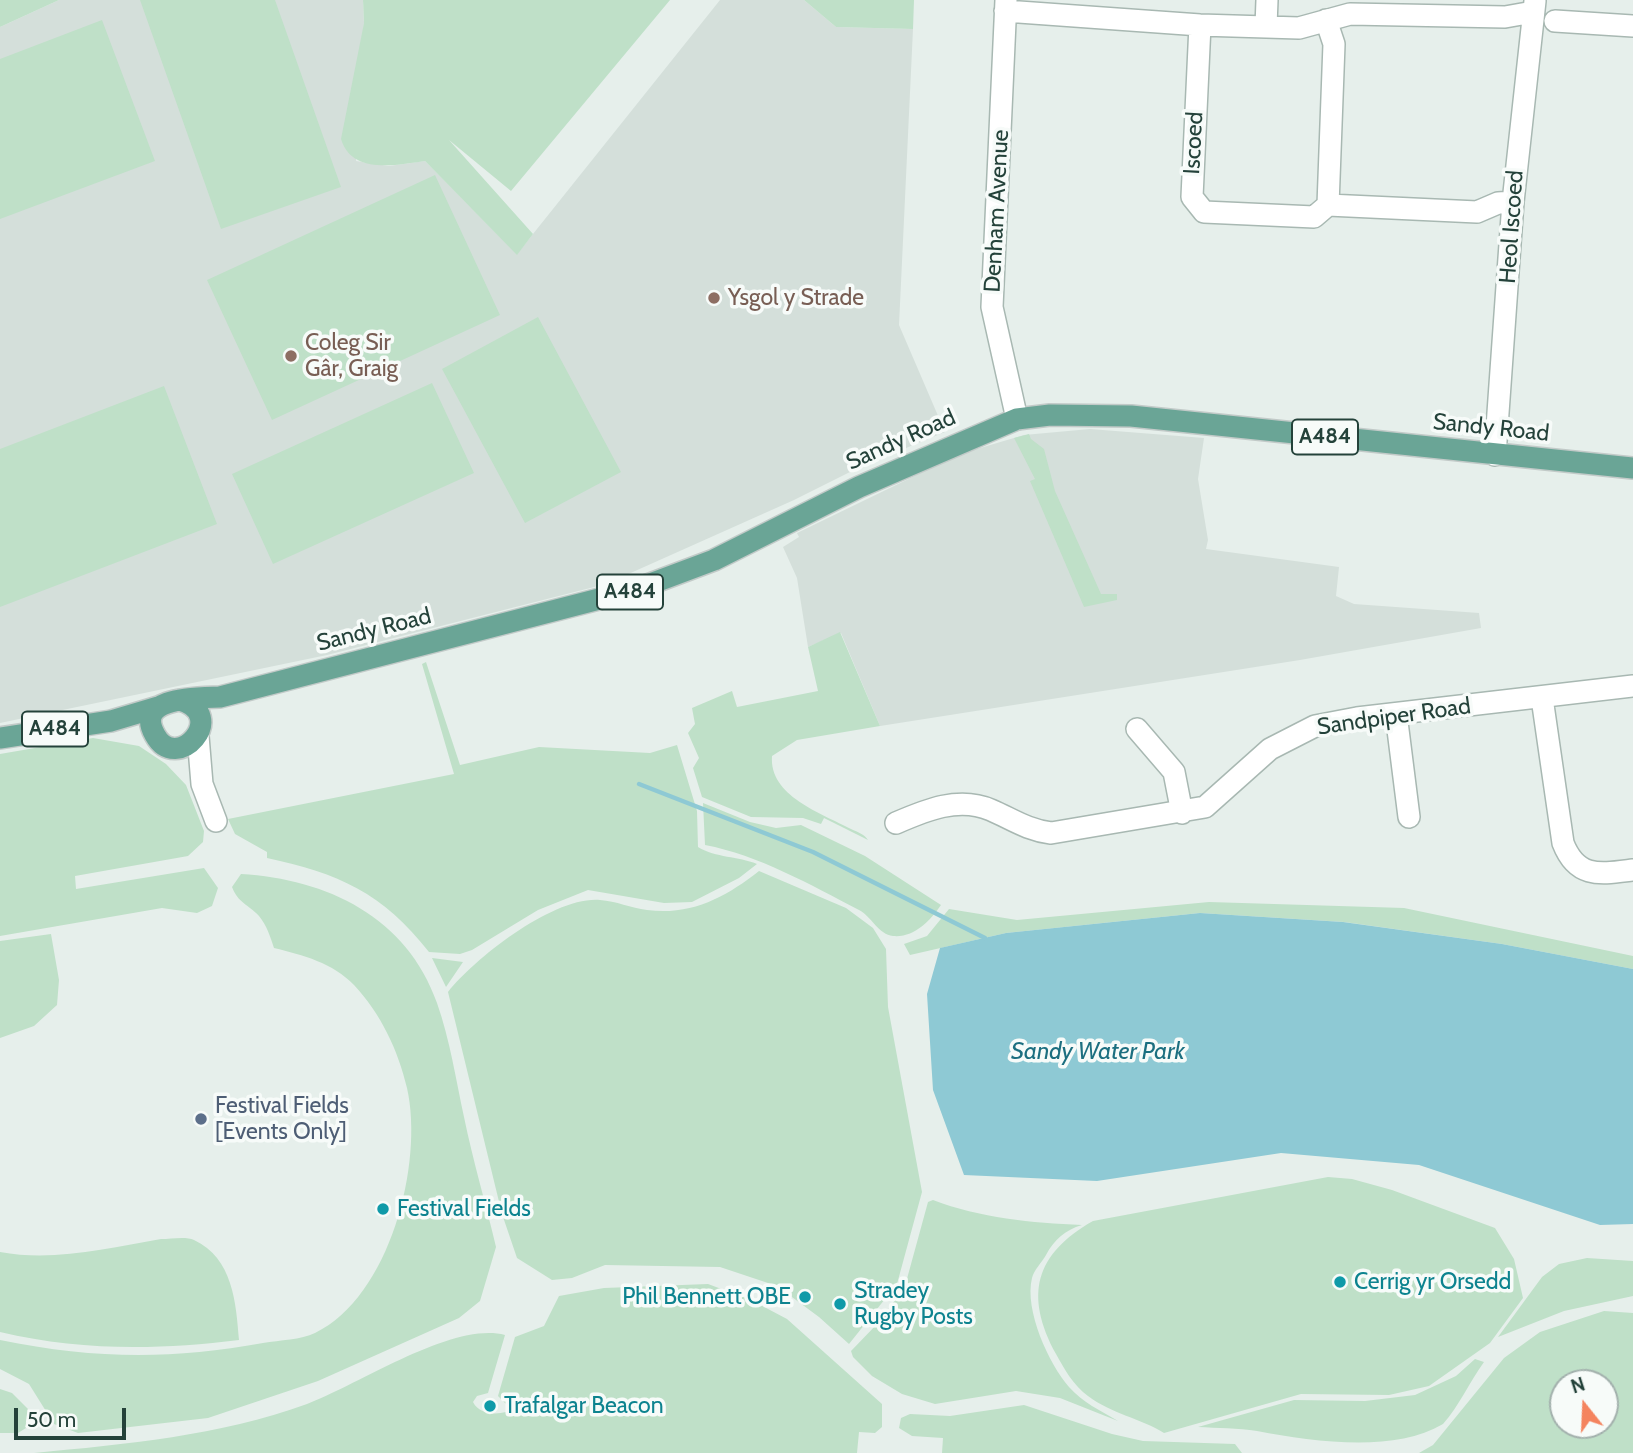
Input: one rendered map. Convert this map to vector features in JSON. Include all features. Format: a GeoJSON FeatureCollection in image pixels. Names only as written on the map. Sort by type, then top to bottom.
{"type":"FeatureCollection","features":[{"type":"Feature","properties":{"kind":"main road","name":"Sandy Road"},"geometry":{"type":"LineString","coordinates":[[180,700],[220,697],[634,590],[714,560],[859,487],[1017,419],[1050,415],[1131,416],[1633,468]]}},
{"type":"Feature","properties":{"kind":"main road"},"geometry":{"type":"LineString","coordinates":[[178,748],[186,747],[220,697]]}},
{"type":"Feature","properties":{"kind":"main road"},"geometry":{"type":"LineString","coordinates":[[180,700],[194,707],[199,728]]}},
{"type":"Feature","properties":{"kind":"main road","name":"A484"},"geometry":{"type":"LineString","coordinates":[[0,738],[111,721],[158,707],[164,702],[180,700]]}},
{"type":"Feature","properties":{"kind":"main road"},"geometry":{"type":"LineString","coordinates":[[153,731],[152,723],[158,707]]}},
{"type":"Feature","properties":{"kind":"main road","name":"A484"},"geometry":{"type":"LineString","coordinates":[[111,721],[153,731],[162,744],[178,748]]}},
{"type":"Feature","properties":{"kind":"street"},"geometry":{"type":"LineString","coordinates":[[1266,26],[1267,0]]}},
{"type":"Feature","properties":{"kind":"street"},"geometry":{"type":"LineString","coordinates":[[1006,5],[1200,25],[1299,28],[1350,14],[1505,17],[1534,6]]}},
{"type":"Feature","properties":{"kind":"street","name":"Denham Avenue"},"geometry":{"type":"LineString","coordinates":[[1006,5],[992,307],[1017,419]]}},
{"type":"Feature","properties":{"kind":"street","name":"Heol Iscoed"},"geometry":{"type":"LineString","coordinates":[[1495,455],[1513,202],[1534,6]]}},
{"type":"Feature","properties":{"kind":"street"},"geometry":{"type":"LineString","coordinates":[[1326,20],[1334,44],[1328,205]]}},
{"type":"Feature","properties":{"kind":"street"},"geometry":{"type":"LineString","coordinates":[[1555,21],[1633,26]]}},
{"type":"Feature","properties":{"kind":"street","name":"Iscoed"},"geometry":{"type":"LineString","coordinates":[[1200,25],[1192,197],[1204,212],[1314,217],[1328,205],[1477,212],[1513,202]]}},
{"type":"Feature","properties":{"kind":"street","name":"Sandpiper Road"},"geometry":{"type":"LineString","coordinates":[[896,823],[931,809],[961,804],[990,809],[1030,830],[1051,833],[1182,813],[1205,807],[1270,748],[1315,726],[1633,686]]}},
{"type":"Feature","properties":{"kind":"street"},"geometry":{"type":"LineString","coordinates":[[1542,698],[1563,844],[1569,858],[1582,869],[1599,874],[1633,870]]}},
{"type":"Feature","properties":{"kind":"street"},"geometry":{"type":"LineString","coordinates":[[1396,714],[1409,817]]}},
{"type":"Feature","properties":{"kind":"street"},"geometry":{"type":"LineString","coordinates":[[199,728],[202,784]]}},
{"type":"Feature","properties":{"kind":"street"},"geometry":{"type":"LineString","coordinates":[[1137,729],[1174,772],[1182,813]]}},
{"type":"Feature","properties":{"kind":"street"},"geometry":{"type":"LineString","coordinates":[[178,748],[202,784],[216,821]]}},
{"type":"Feature","properties":{"kind":"shaded area","name":"Coleg Sir Gâr, Graig"},"geometry":{"type":"Polygon","coordinates":[[[59,0],[363,0],[356,161],[389,166],[425,161],[517,254],[720,0],[804,0],[836,27],[913,29],[899,325],[945,432],[860,467],[794,500],[606,584],[327,655],[0,723],[0,27],[59,0]]]}},
{"type":"Feature","properties":{"kind":"shaded area"},"geometry":{"type":"Polygon","coordinates":[[[1090,429],[1204,438],[1198,479],[1208,540],[1206,549],[1339,567],[1336,596],[1354,604],[1479,613],[1481,628],[1300,660],[880,726],[841,633],[808,647],[797,578],[783,547],[799,537],[797,533],[960,454],[1024,435],[1090,429]]]}},
{"type":"Feature","properties":{"kind":"green space"},"geometry":{"type":"Polygon","coordinates":[[[0,0],[59,0],[0,27],[0,0]]]}},
{"type":"Feature","properties":{"kind":"green space"},"geometry":{"type":"Polygon","coordinates":[[[140,0],[275,0],[341,187],[221,229],[140,0]]]}},
{"type":"Feature","properties":{"kind":"green space"},"geometry":{"type":"Polygon","coordinates":[[[363,0],[670,0],[511,191],[449,140],[533,234],[517,255],[425,161],[376,165],[355,158],[347,150],[341,139],[364,23],[363,0]]]}},
{"type":"Feature","properties":{"kind":"green space"},"geometry":{"type":"Polygon","coordinates":[[[804,0],[914,0],[913,29],[836,27],[804,0]]]}},
{"type":"Feature","properties":{"kind":"green space"},"geometry":{"type":"Polygon","coordinates":[[[102,20],[155,161],[0,219],[0,59],[102,20]]]}},
{"type":"Feature","properties":{"kind":"green space"},"geometry":{"type":"Polygon","coordinates":[[[435,175],[500,315],[272,420],[207,280],[435,175]]]}},
{"type":"Feature","properties":{"kind":"green space"},"geometry":{"type":"Polygon","coordinates":[[[538,317],[621,472],[525,523],[442,369],[538,317]]]}},
{"type":"Feature","properties":{"kind":"green space"},"geometry":{"type":"Polygon","coordinates":[[[432,383],[474,473],[273,564],[232,474],[432,383]]]}},
{"type":"Feature","properties":{"kind":"green space"},"geometry":{"type":"Polygon","coordinates":[[[164,386],[217,524],[0,607],[0,449],[164,386]]]}},
{"type":"Feature","properties":{"kind":"green space"},"geometry":{"type":"Polygon","coordinates":[[[1029,434],[1031,439],[1044,449],[1055,491],[1101,594],[1117,594],[1117,600],[1084,607],[1030,481],[1035,479],[1014,438],[1029,434]]]}},
{"type":"Feature","properties":{"kind":"green space"},"geometry":{"type":"Polygon","coordinates":[[[840,632],[880,726],[797,740],[772,756],[773,770],[779,782],[799,802],[868,840],[824,818],[821,824],[803,818],[751,817],[702,797],[693,768],[699,758],[688,733],[695,724],[692,708],[732,691],[737,707],[818,691],[808,647],[840,632]]]}},
{"type":"Feature","properties":{"kind":"green space"},"geometry":{"type":"Polygon","coordinates":[[[426,662],[460,765],[539,747],[650,753],[677,745],[697,811],[698,847],[757,864],[739,878],[692,902],[664,903],[588,890],[538,910],[472,950],[460,954],[429,952],[394,915],[357,888],[316,871],[267,858],[267,852],[235,834],[228,819],[454,774],[422,664],[426,662]]]}},
{"type":"Feature","properties":{"kind":"green space"},"geometry":{"type":"Polygon","coordinates":[[[93,738],[139,746],[166,764],[186,785],[204,831],[203,842],[188,856],[75,876],[76,889],[204,868],[218,888],[212,906],[197,913],[162,908],[0,936],[0,754],[93,738]]]}},
{"type":"Feature","properties":{"kind":"green space"},"geometry":{"type":"Polygon","coordinates":[[[703,803],[750,822],[776,828],[801,825],[865,856],[941,905],[927,922],[915,931],[901,936],[888,935],[859,910],[803,881],[745,856],[705,845],[703,803]]]}},
{"type":"Feature","properties":{"kind":"green space"},"geometry":{"type":"Polygon","coordinates":[[[759,871],[846,908],[873,928],[886,949],[888,1007],[922,1192],[897,1284],[849,1344],[819,1317],[777,1286],[720,1267],[605,1265],[572,1278],[552,1280],[517,1258],[502,1214],[448,992],[496,947],[539,918],[561,908],[581,901],[600,900],[647,910],[678,910],[721,896],[759,871]]]}},
{"type":"Feature","properties":{"kind":"green space"},"geometry":{"type":"Polygon","coordinates":[[[241,874],[273,877],[333,894],[360,908],[406,947],[423,973],[446,1031],[496,1247],[480,1301],[459,1318],[318,1381],[208,1418],[78,1433],[54,1424],[29,1384],[0,1369],[0,1340],[67,1351],[163,1355],[229,1349],[303,1337],[315,1333],[341,1315],[363,1290],[382,1259],[396,1225],[405,1189],[411,1119],[407,1088],[393,1046],[364,996],[346,977],[317,961],[274,948],[262,920],[234,892],[232,887],[241,874]]]}},
{"type":"Feature","properties":{"kind":"green space"},"geometry":{"type":"Polygon","coordinates":[[[1209,902],[1404,908],[1633,956],[1633,969],[1502,944],[1344,922],[1200,913],[1006,933],[910,955],[904,944],[927,936],[949,909],[1017,920],[1209,902]]]}},
{"type":"Feature","properties":{"kind":"green space"},"geometry":{"type":"Polygon","coordinates":[[[51,934],[59,980],[57,1005],[34,1026],[0,1038],[0,941],[51,934]]]}},
{"type":"Feature","properties":{"kind":"green space"},"geometry":{"type":"Polygon","coordinates":[[[432,958],[463,962],[446,987],[432,958]]]}},
{"type":"Feature","properties":{"kind":"green space"},"geometry":{"type":"Polygon","coordinates":[[[1328,1177],[1352,1179],[1392,1190],[1495,1228],[1514,1259],[1523,1298],[1490,1343],[1429,1386],[1389,1395],[1301,1394],[1164,1433],[1097,1402],[1074,1382],[1046,1333],[1038,1295],[1047,1262],[1058,1247],[1073,1234],[1093,1221],[1328,1177]]]}},
{"type":"Feature","properties":{"kind":"green space"},"geometry":{"type":"Polygon","coordinates":[[[933,1200],[1006,1218],[1082,1225],[1056,1240],[1036,1269],[1030,1291],[1032,1305],[1046,1351],[1061,1377],[1080,1397],[1118,1421],[1060,1398],[1016,1391],[935,1404],[902,1394],[872,1376],[853,1357],[851,1351],[879,1322],[905,1286],[928,1202],[933,1200]]]}},
{"type":"Feature","properties":{"kind":"green space"},"geometry":{"type":"Polygon","coordinates":[[[161,1239],[194,1240],[217,1258],[225,1270],[234,1297],[239,1340],[179,1346],[89,1346],[0,1332],[0,1252],[61,1255],[161,1239]]]}},
{"type":"Feature","properties":{"kind":"green space"},"geometry":{"type":"Polygon","coordinates":[[[1587,1258],[1633,1261],[1633,1296],[1564,1311],[1498,1337],[1542,1277],[1559,1264],[1587,1258]]]}},
{"type":"Feature","properties":{"kind":"green space"},"geometry":{"type":"Polygon","coordinates":[[[708,1284],[751,1300],[787,1319],[882,1404],[882,1427],[875,1433],[859,1432],[857,1453],[34,1453],[172,1437],[274,1415],[328,1395],[433,1346],[459,1337],[484,1333],[505,1335],[488,1393],[477,1396],[473,1402],[487,1413],[506,1412],[508,1406],[498,1396],[515,1337],[544,1326],[559,1296],[604,1288],[708,1284]]]}},
{"type":"Feature","properties":{"kind":"green space"},"geometry":{"type":"Polygon","coordinates":[[[1604,1311],[1633,1313],[1633,1453],[1419,1453],[1433,1445],[1504,1358],[1540,1332],[1604,1311]]]}},
{"type":"Feature","properties":{"kind":"green space"},"geometry":{"type":"Polygon","coordinates":[[[1475,1359],[1484,1362],[1443,1424],[1402,1439],[1378,1442],[1329,1441],[1250,1430],[1198,1427],[1294,1400],[1365,1401],[1415,1395],[1456,1376],[1475,1359]]]}},
{"type":"Feature","properties":{"kind":"green space"},"geometry":{"type":"Polygon","coordinates":[[[0,1389],[12,1393],[28,1409],[26,1428],[18,1433],[0,1433],[0,1389]]]}},
{"type":"Feature","properties":{"kind":"green space"},"geometry":{"type":"Polygon","coordinates":[[[1024,1405],[1112,1434],[1143,1441],[1235,1444],[1242,1453],[942,1453],[943,1438],[912,1436],[899,1428],[901,1418],[910,1414],[950,1416],[1024,1405]]]}},
{"type":"Feature","properties":{"kind":"water","name":"Sandy Water Park"},"geometry":{"type":"Polygon","coordinates":[[[1200,913],[1343,922],[1502,944],[1633,969],[1633,1224],[1600,1225],[1419,1165],[1281,1153],[1097,1181],[964,1175],[933,1090],[927,994],[940,948],[1006,933],[1200,913]]]}},
{"type":"Feature","properties":{"kind":"waterway"},"geometry":{"type":"LineString","coordinates":[[639,784],[813,852],[985,938]]}},
{"type":"Feature","properties":{"kind":"place","name":"Ysgol y Strade"},"geometry":{"type":"Point","coordinates":[714,298]}},
{"type":"Feature","properties":{"kind":"place","name":"Coleg Sir Gâr, Graig"},"geometry":{"type":"Point","coordinates":[291,356]}},
{"type":"Feature","properties":{"kind":"place","name":"Festival Fields [Events Only]"},"geometry":{"type":"Point","coordinates":[201,1119]}},
{"type":"Feature","properties":{"kind":"place","name":"Festival Fields"},"geometry":{"type":"Point","coordinates":[383,1209]}},
{"type":"Feature","properties":{"kind":"place","name":"Cerrig yr Orsedd"},"geometry":{"type":"Point","coordinates":[1340,1282]}},
{"type":"Feature","properties":{"kind":"place","name":"Phil Bennett OBE"},"geometry":{"type":"Point","coordinates":[805,1297]}},
{"type":"Feature","properties":{"kind":"place","name":"Stradey Rugby Posts"},"geometry":{"type":"Point","coordinates":[840,1304]}},
{"type":"Feature","properties":{"kind":"place","name":"Trafalgar Beacon"},"geometry":{"type":"Point","coordinates":[490,1406]}}]}
